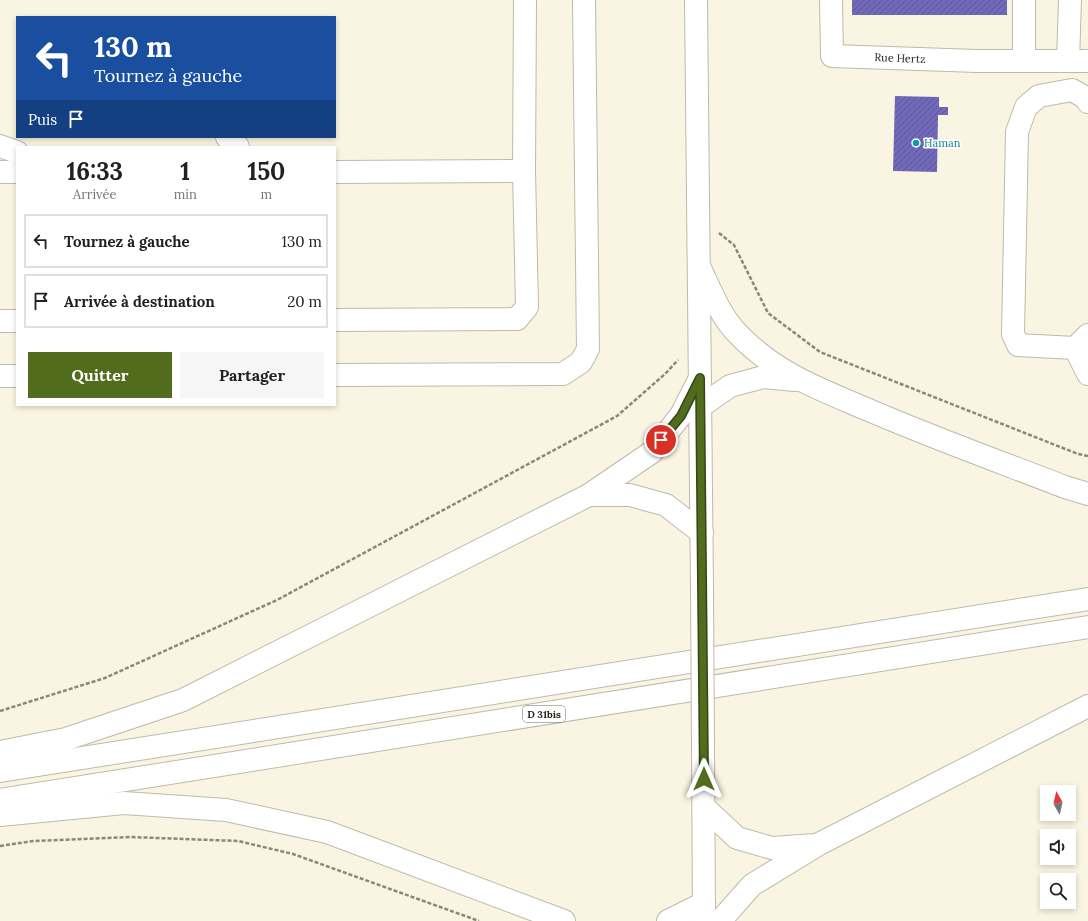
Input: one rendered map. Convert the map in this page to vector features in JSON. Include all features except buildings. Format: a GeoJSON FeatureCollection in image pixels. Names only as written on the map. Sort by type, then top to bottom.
{"type":"FeatureCollection","features":[{"type":"Feature","properties":{"kind":"main road"},"geometry":{"type":"LineString","coordinates":[[336,320],[517,319],[526,308],[524,171],[525,0]]}},
{"type":"Feature","properties":{"kind":"main road"},"geometry":{"type":"LineString","coordinates":[[336,375],[563,374],[581,362],[588,349],[584,0]]}},
{"type":"Feature","properties":{"kind":"main road"},"geometry":{"type":"LineString","coordinates":[[668,921],[704,912],[704,750],[699,266],[700,218],[696,0]]}},
{"type":"Feature","properties":{"kind":"main road","name":"Rue Hertz"},"geometry":{"type":"LineString","coordinates":[[832,0],[832,56],[977,61],[1071,61]]}},
{"type":"Feature","properties":{"kind":"main road"},"geometry":{"type":"LineString","coordinates":[[1024,0],[1024,60]]}},
{"type":"Feature","properties":{"kind":"main road"},"geometry":{"type":"LineString","coordinates":[[1059,91],[1071,61],[1070,0]]}},
{"type":"Feature","properties":{"kind":"main road"},"geometry":{"type":"LineString","coordinates":[[1088,102],[1086,98],[1072,90],[1059,91],[1039,96],[1026,107],[1017,132],[1012,334],[1018,345],[1082,342],[1088,374]]}},
{"type":"Feature","properties":{"kind":"main road"},"geometry":{"type":"LineString","coordinates":[[228,138],[237,146]]}},
{"type":"Feature","properties":{"kind":"main road"},"geometry":{"type":"LineString","coordinates":[[0,146],[16,152]]}},
{"type":"Feature","properties":{"kind":"main road"},"geometry":{"type":"LineString","coordinates":[[336,172],[524,171]]}},
{"type":"Feature","properties":{"kind":"main road"},"geometry":{"type":"LineString","coordinates":[[0,172],[16,172]]}},
{"type":"Feature","properties":{"kind":"main road"},"geometry":{"type":"LineString","coordinates":[[699,266],[718,306],[737,334],[762,356],[798,380],[903,424],[1065,487],[1088,494]]}},
{"type":"Feature","properties":{"kind":"main road"},"geometry":{"type":"LineString","coordinates":[[0,321],[16,321]]}},
{"type":"Feature","properties":{"kind":"main road"},"geometry":{"type":"LineString","coordinates":[[0,376],[16,376]]}},
{"type":"Feature","properties":{"kind":"main road"},"geometry":{"type":"LineString","coordinates":[[700,407],[730,386],[764,377],[798,380]]}},
{"type":"Feature","properties":{"kind":"main road"},"geometry":{"type":"LineString","coordinates":[[0,752],[66,738],[183,700],[589,495],[652,452],[681,416],[700,378]]}},
{"type":"Feature","properties":{"kind":"main road"},"geometry":{"type":"LineString","coordinates":[[589,495],[630,495],[666,505],[702,533]]}},
{"type":"Feature","properties":{"kind":"main road"},"geometry":{"type":"LineString","coordinates":[[0,771],[1088,599]]}},
{"type":"Feature","properties":{"kind":"main road","name":"D 31bis"},"geometry":{"type":"LineString","coordinates":[[0,800],[1088,627]]}},
{"type":"Feature","properties":{"kind":"main road"},"geometry":{"type":"LineString","coordinates":[[720,921],[752,885],[819,844],[1088,706]]}},
{"type":"Feature","properties":{"kind":"main road"},"geometry":{"type":"LineString","coordinates":[[0,815],[124,803],[226,810],[327,832],[564,921]]}},
{"type":"Feature","properties":{"kind":"main road"},"geometry":{"type":"LineString","coordinates":[[704,807],[737,838],[772,848],[819,844]]}},
{"type":"Feature","properties":{"kind":"path"},"geometry":{"type":"LineString","coordinates":[[700,218],[734,245],[768,313],[820,352],[1078,454],[1088,456]]}},
{"type":"Feature","properties":{"kind":"path"},"geometry":{"type":"LineString","coordinates":[[0,711],[105,678],[276,600],[617,416],[665,374],[700,336]]}},
{"type":"Feature","properties":{"kind":"path"},"geometry":{"type":"LineString","coordinates":[[0,846],[33,841],[131,837],[238,841],[293,854],[479,921]]}},
{"type":"Feature","properties":{"kind":"place","name":"Haman"},"geometry":{"type":"Point","coordinates":[916,143]}},
{"type":"Feature","properties":{"kind":"route"},"geometry":{"type":"LineString","coordinates":[[661,440],[681,416],[700,378],[704,779]]}}]}
